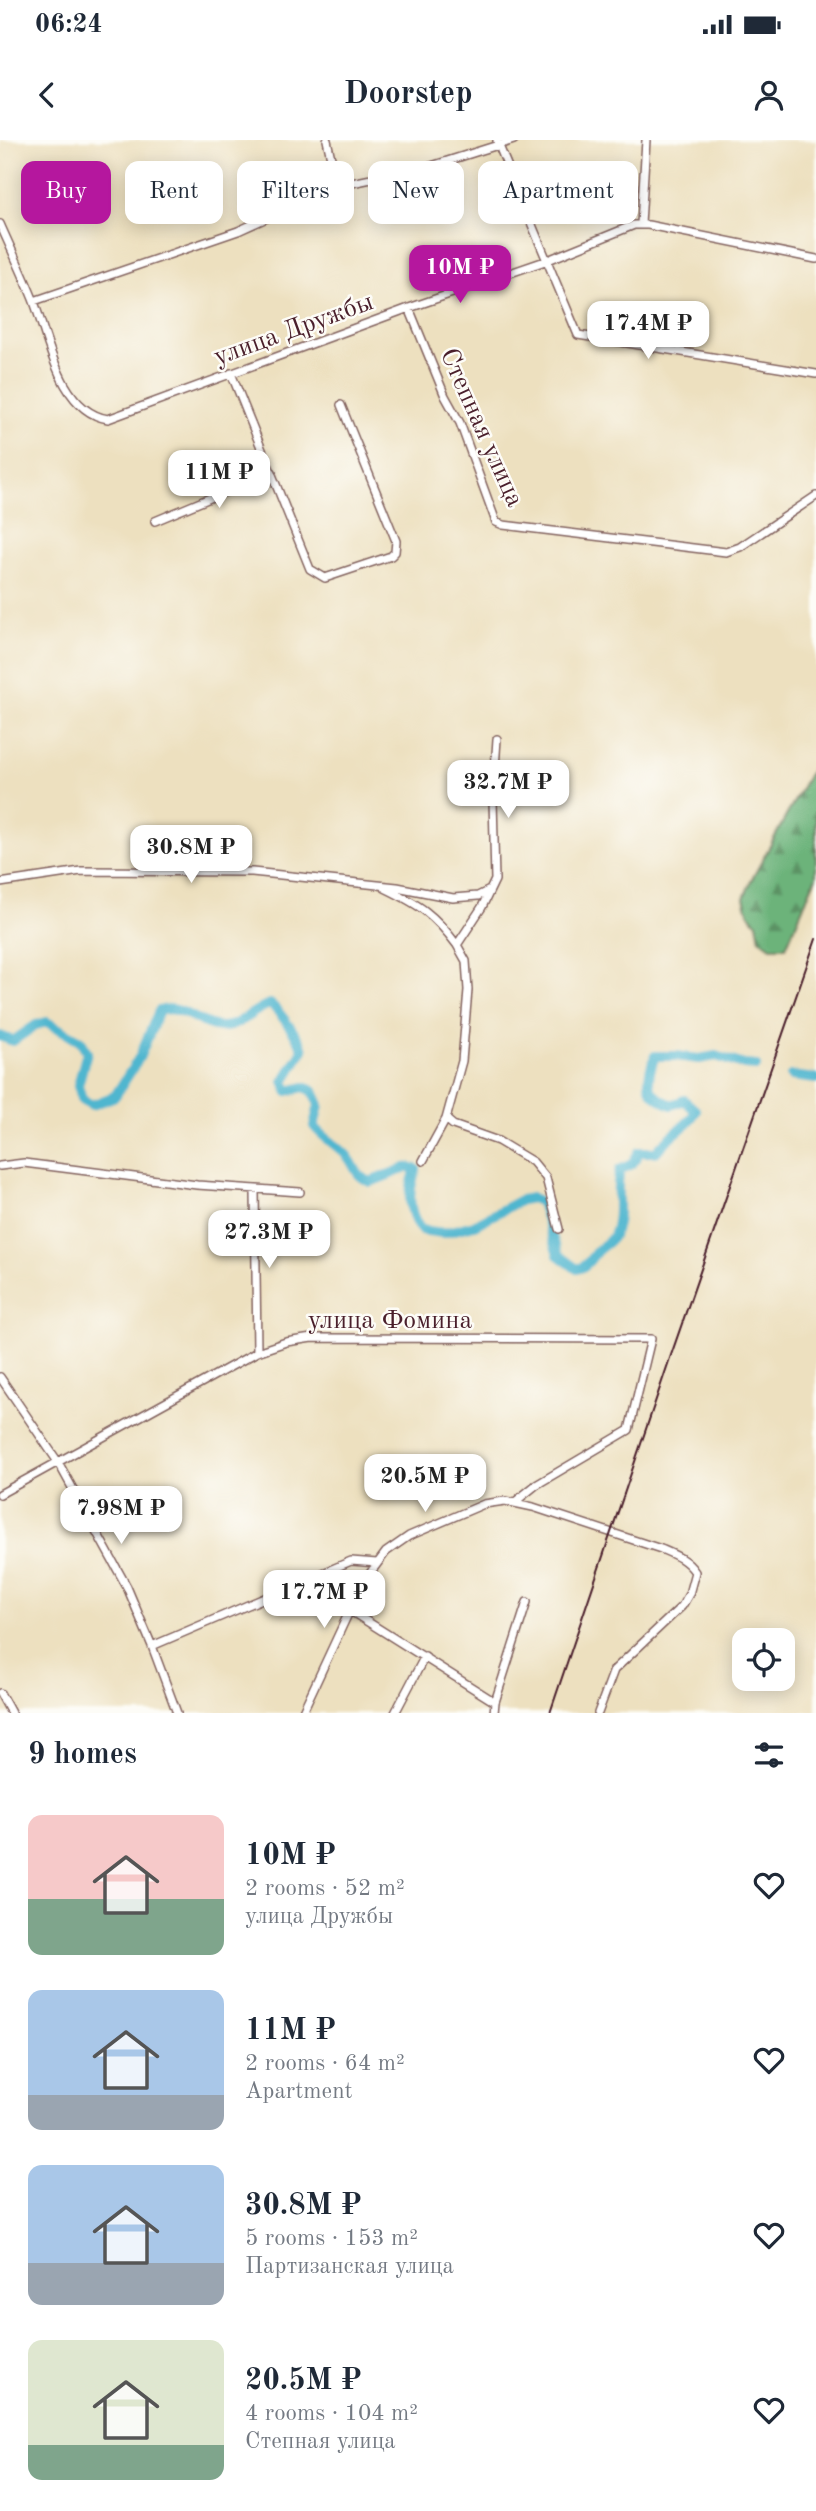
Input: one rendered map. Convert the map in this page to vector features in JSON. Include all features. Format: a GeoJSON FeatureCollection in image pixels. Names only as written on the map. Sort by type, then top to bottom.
{"type":"FeatureCollection","features":[{"type":"Feature","properties":{"kind":"street"},"geometry":{"type":"LineString","coordinates":[[327,140],[332,161]]}},
{"type":"Feature","properties":{"kind":"street"},"geometry":{"type":"LineString","coordinates":[[354,183],[425,168],[498,142],[514,140]]}},
{"type":"Feature","properties":{"kind":"street"},"geometry":{"type":"LineString","coordinates":[[646,140],[641,224],[816,259]]}},
{"type":"Feature","properties":{"kind":"street"},"geometry":{"type":"LineString","coordinates":[[498,142],[578,335],[816,374]]}},
{"type":"Feature","properties":{"kind":"street"},"geometry":{"type":"LineString","coordinates":[[0,224],[34,301],[253,224]]}},
{"type":"Feature","properties":{"kind":"street","name":"улица Дружбы"},"geometry":{"type":"LineString","coordinates":[[34,301],[52,359],[72,394],[89,412],[108,419],[641,224]]}},
{"type":"Feature","properties":{"kind":"street","name":"Степная улица"},"geometry":{"type":"LineString","coordinates":[[410,308],[444,396],[460,423],[496,522],[726,552],[740,547],[816,496]]}},
{"type":"Feature","properties":{"kind":"street"},"geometry":{"type":"LineString","coordinates":[[232,373],[310,569],[325,578],[391,556],[395,552],[396,541],[341,405]]}},
{"type":"Feature","properties":{"kind":"street"},"geometry":{"type":"LineString","coordinates":[[155,521],[272,472]]}},
{"type":"Feature","properties":{"kind":"street"},"geometry":{"type":"LineString","coordinates":[[457,945],[493,886],[493,786],[497,739]]}},
{"type":"Feature","properties":{"kind":"street"},"geometry":{"type":"LineString","coordinates":[[0,883],[81,872],[252,872],[410,889],[453,898],[478,896],[490,890]]}},
{"type":"Feature","properties":{"kind":"street"},"geometry":{"type":"LineString","coordinates":[[381,887],[414,902],[432,914],[457,945],[468,969],[462,1061],[446,1119],[422,1161]]}},
{"type":"Feature","properties":{"kind":"street"},"geometry":{"type":"LineString","coordinates":[[446,1119],[453,1125],[498,1141],[533,1162],[546,1178],[559,1229]]}},
{"type":"Feature","properties":{"kind":"street"},"geometry":{"type":"LineString","coordinates":[[0,1166],[24,1163],[300,1192]]}},
{"type":"Feature","properties":{"kind":"street"},"geometry":{"type":"LineString","coordinates":[[255,1189],[257,1352]]}},
{"type":"Feature","properties":{"kind":"street","name":"улица Фомина"},"geometry":{"type":"LineString","coordinates":[[0,1494],[257,1352],[286,1342],[312,1338],[651,1339],[629,1430],[536,1485],[515,1502]]}},
{"type":"Feature","properties":{"kind":"street"},"geometry":{"type":"LineString","coordinates":[[0,1377],[58,1462],[127,1587],[177,1713]]}},
{"type":"Feature","properties":{"kind":"street"},"geometry":{"type":"LineString","coordinates":[[302,1713],[349,1610],[386,1552],[409,1536],[466,1511],[496,1502],[515,1502],[661,1549],[689,1563],[695,1572],[690,1594],[682,1606],[614,1670],[598,1713]]}},
{"type":"Feature","properties":{"kind":"street"},"geometry":{"type":"LineString","coordinates":[[152,1646],[351,1561],[377,1563]]}},
{"type":"Feature","properties":{"kind":"street"},"geometry":{"type":"LineString","coordinates":[[494,1713],[495,1702],[527,1602]]}},
{"type":"Feature","properties":{"kind":"street"},"geometry":{"type":"LineString","coordinates":[[349,1610],[495,1702]]}},
{"type":"Feature","properties":{"kind":"street"},"geometry":{"type":"LineString","coordinates":[[395,1713],[425,1656]]}},
{"type":"Feature","properties":{"kind":"street"},"geometry":{"type":"LineString","coordinates":[[0,1693],[11,1713]]}},
{"type":"Feature","properties":{"kind":"green space"},"geometry":{"type":"Polygon","coordinates":[[[816,761],[816,877],[786,947],[771,947],[760,939],[757,923],[748,912],[744,898],[816,761]]]}},
{"type":"Feature","properties":{"kind":"waterway"},"geometry":{"type":"LineString","coordinates":[[0,1036],[13,1041],[36,1025],[47,1022],[81,1041],[87,1052],[78,1085],[82,1099],[92,1105],[115,1096],[139,1058],[159,1011],[176,1010],[212,1026],[228,1027],[270,1004],[289,1026],[303,1050],[284,1081],[288,1091],[304,1087],[313,1091],[319,1105],[314,1126],[344,1153],[358,1174],[365,1179],[370,1182],[408,1167],[416,1169],[410,1201],[413,1216],[421,1230],[443,1233],[474,1225],[521,1200],[532,1198],[541,1202],[558,1255],[577,1269],[586,1264],[613,1236],[617,1220],[620,1170],[632,1164],[639,1152],[656,1152],[696,1111],[684,1100],[672,1105],[652,1092],[649,1080],[655,1056],[699,1059],[716,1056],[756,1066]]}},
{"type":"Feature","properties":{"kind":"waterway"},"geometry":{"type":"LineString","coordinates":[[791,1076],[816,1079]]}},
{"type":"Feature","properties":{"kind":"railway"},"geometry":{"type":"LineString","coordinates":[[550,1713],[816,939]]}}]}
